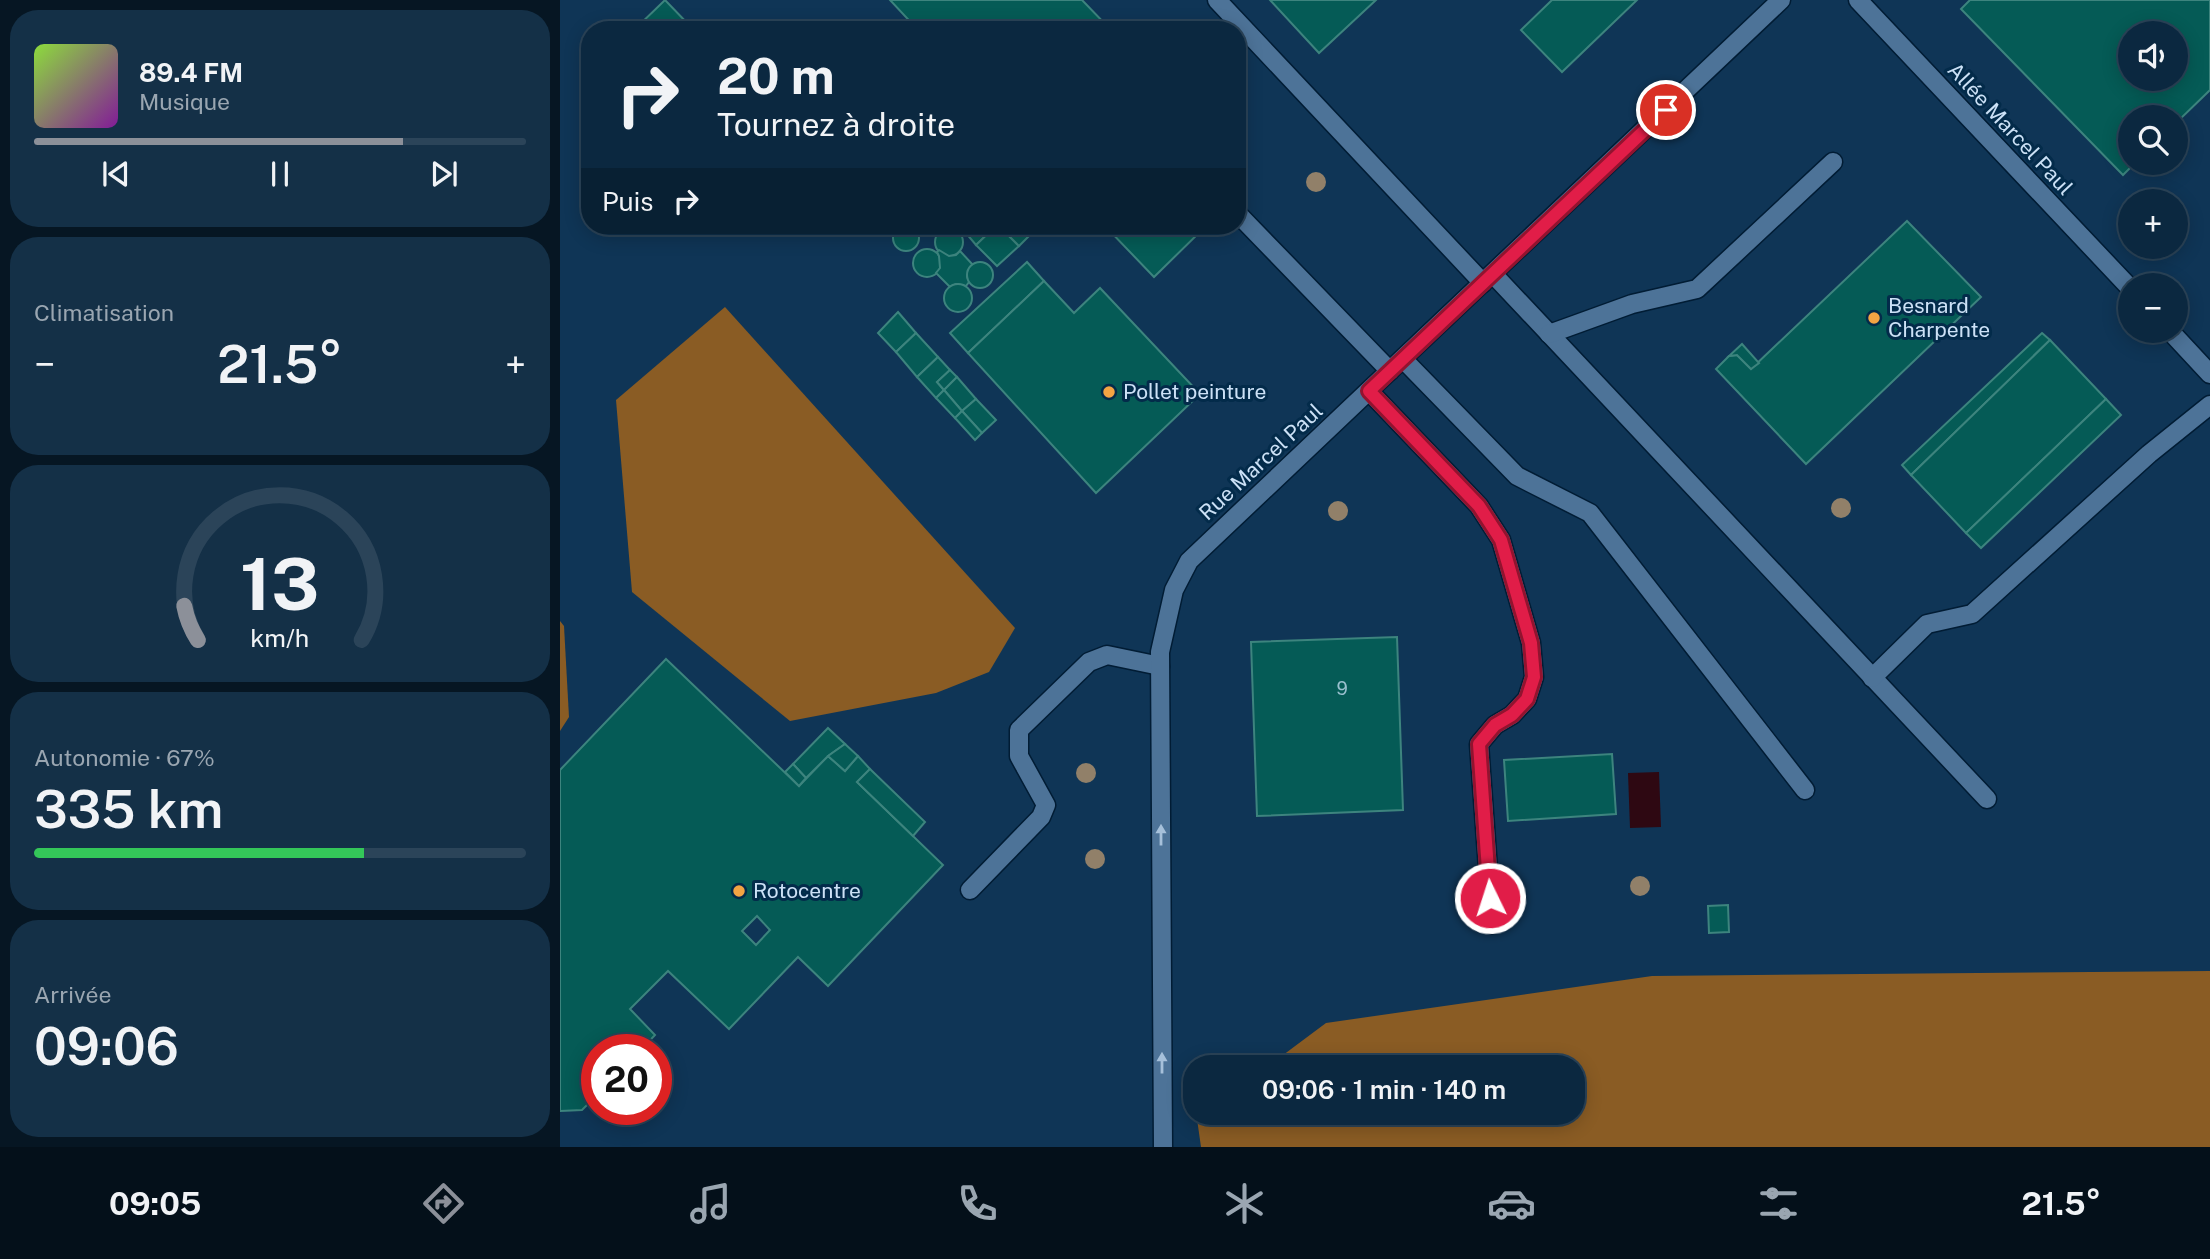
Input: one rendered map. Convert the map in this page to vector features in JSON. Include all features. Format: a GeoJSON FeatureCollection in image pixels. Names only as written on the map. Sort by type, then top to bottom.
{"type":"FeatureCollection","features":[{"type":"Feature","properties":{"kind":"street"},"geometry":{"type":"LineString","coordinates":[[1217,0],[1237,21]]}},
{"type":"Feature","properties":{"kind":"street","name":"Rue Marcel Paul"},"geometry":{"type":"LineString","coordinates":[[1163,1139],[1160,652],[1174,590],[1189,561],[1781,0]]}},
{"type":"Feature","properties":{"kind":"street","name":"Allée Marcel Paul"},"geometry":{"type":"LineString","coordinates":[[1858,0],[2118,275]]}},
{"type":"Feature","properties":{"kind":"street"},"geometry":{"type":"LineString","coordinates":[[1246,30],[1488,278],[1549,334],[1987,799]]}},
{"type":"Feature","properties":{"kind":"street"},"geometry":{"type":"LineString","coordinates":[[1549,334],[1632,304],[1697,289],[1833,162]]}},
{"type":"Feature","properties":{"kind":"street"},"geometry":{"type":"LineString","coordinates":[[1246,222],[1396,365],[1517,475],[1590,513],[1805,790]]}},
{"type":"Feature","properties":{"kind":"street"},"geometry":{"type":"LineString","coordinates":[[2181,343],[2210,374]]}},
{"type":"Feature","properties":{"kind":"street"},"geometry":{"type":"LineString","coordinates":[[1369,391],[1479,506],[1501,540],[1531,643],[1534,677],[1527,699],[1512,715],[1495,725],[1479,744],[1492,924]]}},
{"type":"Feature","properties":{"kind":"street"},"geometry":{"type":"LineString","coordinates":[[1872,678],[1927,624],[1972,614],[2149,454],[2210,405]]}},
{"type":"Feature","properties":{"kind":"street"},"geometry":{"type":"LineString","coordinates":[[970,890],[1041,817],[1046,805],[1019,755],[1019,730],[1089,662],[1107,655],[1160,666]]}},
{"type":"Feature","properties":{"kind":"shaded area"},"geometry":{"type":"Polygon","coordinates":[[[725,307],[1015,628],[989,672],[936,693],[790,721],[632,592],[616,400],[725,307]]]}},
{"type":"Feature","properties":{"kind":"shaded area"},"geometry":{"type":"Polygon","coordinates":[[[560,621],[564,626],[569,717],[560,731],[560,621]]]}},
{"type":"Feature","properties":{"kind":"shaded area"},"geometry":{"type":"Polygon","coordinates":[[[1659,772],[1661,827],[1630,828],[1628,773],[1659,772]]]}},
{"type":"Feature","properties":{"kind":"shaded area"},"geometry":{"type":"Polygon","coordinates":[[[2210,971],[2210,1147],[1201,1147],[1198,1125],[1585,1125],[1585,1055],[1283,1055],[1326,1023],[1652,976],[2210,971]]]}},
{"type":"Feature","properties":{"kind":"building"},"geometry":{"type":"Polygon","coordinates":[[[665,0],[685,21],[643,21],[665,0]]]}},
{"type":"Feature","properties":{"kind":"building"},"geometry":{"type":"Polygon","coordinates":[[[890,0],[1082,0],[1102,21],[910,21],[890,0]]]}},
{"type":"Feature","properties":{"kind":"building"},"geometry":{"type":"Polygon","coordinates":[[[1270,0],[1376,0],[1319,53],[1270,0]]]}},
{"type":"Feature","properties":{"kind":"building"},"geometry":{"type":"Polygon","coordinates":[[[1552,0],[1637,0],[1562,72],[1521,30],[1552,0]]]}},
{"type":"Feature","properties":{"kind":"building"},"geometry":{"type":"Polygon","coordinates":[[[1970,0],[2210,0],[2210,90],[2188,111],[2188,105],[2118,105],[2118,170],[1961,9],[1970,0]]]}},
{"type":"Feature","properties":{"kind":"building"},"geometry":{"type":"Polygon","coordinates":[[[1907,221],[1981,297],[1806,464],[1716,369],[1729,356],[1737,355],[1751,369],[1907,221]]]}},
{"type":"Feature","properties":{"kind":"building"},"geometry":{"type":"Polygon","coordinates":[[[894,235],[918,235],[918,243],[911,250],[901,250],[894,243],[894,235]]]}},
{"type":"Feature","properties":{"kind":"building"},"geometry":{"type":"Polygon","coordinates":[[[937,235],[962,237],[962,247],[954,255],[944,255],[936,247],[937,235]]]}},
{"type":"Feature","properties":{"kind":"building"},"geometry":{"type":"Polygon","coordinates":[[[968,235],[987,235],[976,245],[968,235]]]}},
{"type":"Feature","properties":{"kind":"building"},"geometry":{"type":"Polygon","coordinates":[[[987,235],[1008,235],[1019,246],[997,266],[976,245],[987,235]]]}},
{"type":"Feature","properties":{"kind":"building"},"geometry":{"type":"Polygon","coordinates":[[[1008,235],[1030,235],[1019,246],[1008,235]]]}},
{"type":"Feature","properties":{"kind":"building"},"geometry":{"type":"Polygon","coordinates":[[[1114,235],[1197,235],[1154,277],[1114,235]]]}},
{"type":"Feature","properties":{"kind":"building"},"geometry":{"type":"Polygon","coordinates":[[[927,249],[937,253],[941,263],[937,273],[927,277],[917,273],[913,263],[917,253],[927,249]]]}},
{"type":"Feature","properties":{"kind":"building"},"geometry":{"type":"Polygon","coordinates":[[[939,250],[949,256],[960,251],[973,265],[967,276],[969,282],[966,286],[956,284],[950,287],[936,273],[940,268],[937,252],[939,250]]]}},
{"type":"Feature","properties":{"kind":"building"},"geometry":{"type":"Polygon","coordinates":[[[980,262],[989,266],[993,275],[989,284],[980,288],[971,284],[967,275],[971,266],[980,262]]]}},
{"type":"Feature","properties":{"kind":"building"},"geometry":{"type":"Polygon","coordinates":[[[1027,262],[1044,281],[968,353],[950,333],[1027,262]]]}},
{"type":"Feature","properties":{"kind":"building"},"geometry":{"type":"Polygon","coordinates":[[[1044,281],[1074,313],[1100,288],[1200,394],[1096,493],[968,353],[1044,281]]]}},
{"type":"Feature","properties":{"kind":"building"},"geometry":{"type":"Polygon","coordinates":[[[958,284],[968,288],[972,298],[968,308],[958,312],[948,308],[944,298],[948,288],[958,284]]]}},
{"type":"Feature","properties":{"kind":"building"},"geometry":{"type":"Polygon","coordinates":[[[898,312],[916,333],[896,352],[878,333],[898,312]]]}},
{"type":"Feature","properties":{"kind":"building"},"geometry":{"type":"Polygon","coordinates":[[[916,333],[938,357],[917,377],[896,352],[916,333]]]}},
{"type":"Feature","properties":{"kind":"building"},"geometry":{"type":"Polygon","coordinates":[[[2042,333],[2050,340],[1911,475],[1902,465],[2042,333]]]}},
{"type":"Feature","properties":{"kind":"building"},"geometry":{"type":"Polygon","coordinates":[[[2050,340],[2106,399],[1966,533],[1911,475],[2050,340]]]}},
{"type":"Feature","properties":{"kind":"building"},"geometry":{"type":"Polygon","coordinates":[[[1742,344],[1759,363],[1751,369],[1737,355],[1729,356],[1742,344]]]}},
{"type":"Feature","properties":{"kind":"building"},"geometry":{"type":"Polygon","coordinates":[[[938,357],[950,370],[937,382],[944,390],[936,398],[917,377],[938,357]]]}},
{"type":"Feature","properties":{"kind":"building"},"geometry":{"type":"Polygon","coordinates":[[[950,370],[957,377],[944,390],[937,382],[950,370]]]}},
{"type":"Feature","properties":{"kind":"building"},"geometry":{"type":"Polygon","coordinates":[[[957,377],[976,399],[962,411],[944,390],[957,377]]]}},
{"type":"Feature","properties":{"kind":"building"},"geometry":{"type":"Polygon","coordinates":[[[944,390],[962,411],[955,418],[936,398],[944,390]]]}},
{"type":"Feature","properties":{"kind":"building"},"geometry":{"type":"Polygon","coordinates":[[[976,399],[996,420],[982,433],[962,411],[976,399]]]}},
{"type":"Feature","properties":{"kind":"building"},"geometry":{"type":"Polygon","coordinates":[[[2106,399],[2121,415],[1981,548],[1966,533],[2106,399]]]}},
{"type":"Feature","properties":{"kind":"building"},"geometry":{"type":"Polygon","coordinates":[[[962,411],[982,433],[975,440],[955,418],[962,411]]]}},
{"type":"Feature","properties":{"kind":"building"},"geometry":{"type":"Polygon","coordinates":[[[1397,637],[1403,810],[1257,816],[1251,642],[1397,637]]]}},
{"type":"Feature","properties":{"kind":"building","name":"Rotocentre"},"geometry":{"type":"Polygon","coordinates":[[[666,659],[799,786],[828,756],[845,771],[858,756],[870,769],[857,782],[943,865],[828,986],[798,957],[729,1029],[668,971],[630,1009],[654,1034],[581,1034],[581,1110],[560,1111],[560,770],[666,659]],[[757,916],[742,931],[756,945],[770,930],[757,916]]]}},
{"type":"Feature","properties":{"kind":"building"},"geometry":{"type":"Polygon","coordinates":[[[828,728],[845,744],[828,756],[806,778],[793,764],[828,728]]]}},
{"type":"Feature","properties":{"kind":"building"},"geometry":{"type":"Polygon","coordinates":[[[845,744],[858,756],[845,771],[828,756],[845,744]]]}},
{"type":"Feature","properties":{"kind":"building"},"geometry":{"type":"Polygon","coordinates":[[[1612,754],[1616,814],[1508,821],[1504,760],[1612,754]]]}},
{"type":"Feature","properties":{"kind":"building"},"geometry":{"type":"Polygon","coordinates":[[[793,764],[806,778],[799,786],[785,772],[793,764]]]}},
{"type":"Feature","properties":{"kind":"building"},"geometry":{"type":"Polygon","coordinates":[[[870,769],[925,822],[913,836],[857,782],[870,769]]]}},
{"type":"Feature","properties":{"kind":"building"},"geometry":{"type":"Polygon","coordinates":[[[1728,905],[1729,932],[1709,933],[1708,906],[1728,905]]]}},
{"type":"Feature","properties":{"kind":"place","name":"Besnard Charpente"},"geometry":{"type":"Point","coordinates":[1874,318]}},
{"type":"Feature","properties":{"kind":"place","name":"Pollet peinture"},"geometry":{"type":"Point","coordinates":[1109,392]}},
{"type":"Feature","properties":{"kind":"place","name":"Rotocentre"},"geometry":{"type":"Point","coordinates":[739,891]}},
{"type":"Feature","properties":{"kind":"route"},"geometry":{"type":"LineString","coordinates":[[1490,898],[1479,744],[1495,725],[1512,715],[1527,699],[1534,677],[1531,643],[1501,540],[1479,506],[1369,391],[1666,110]]}}]}
